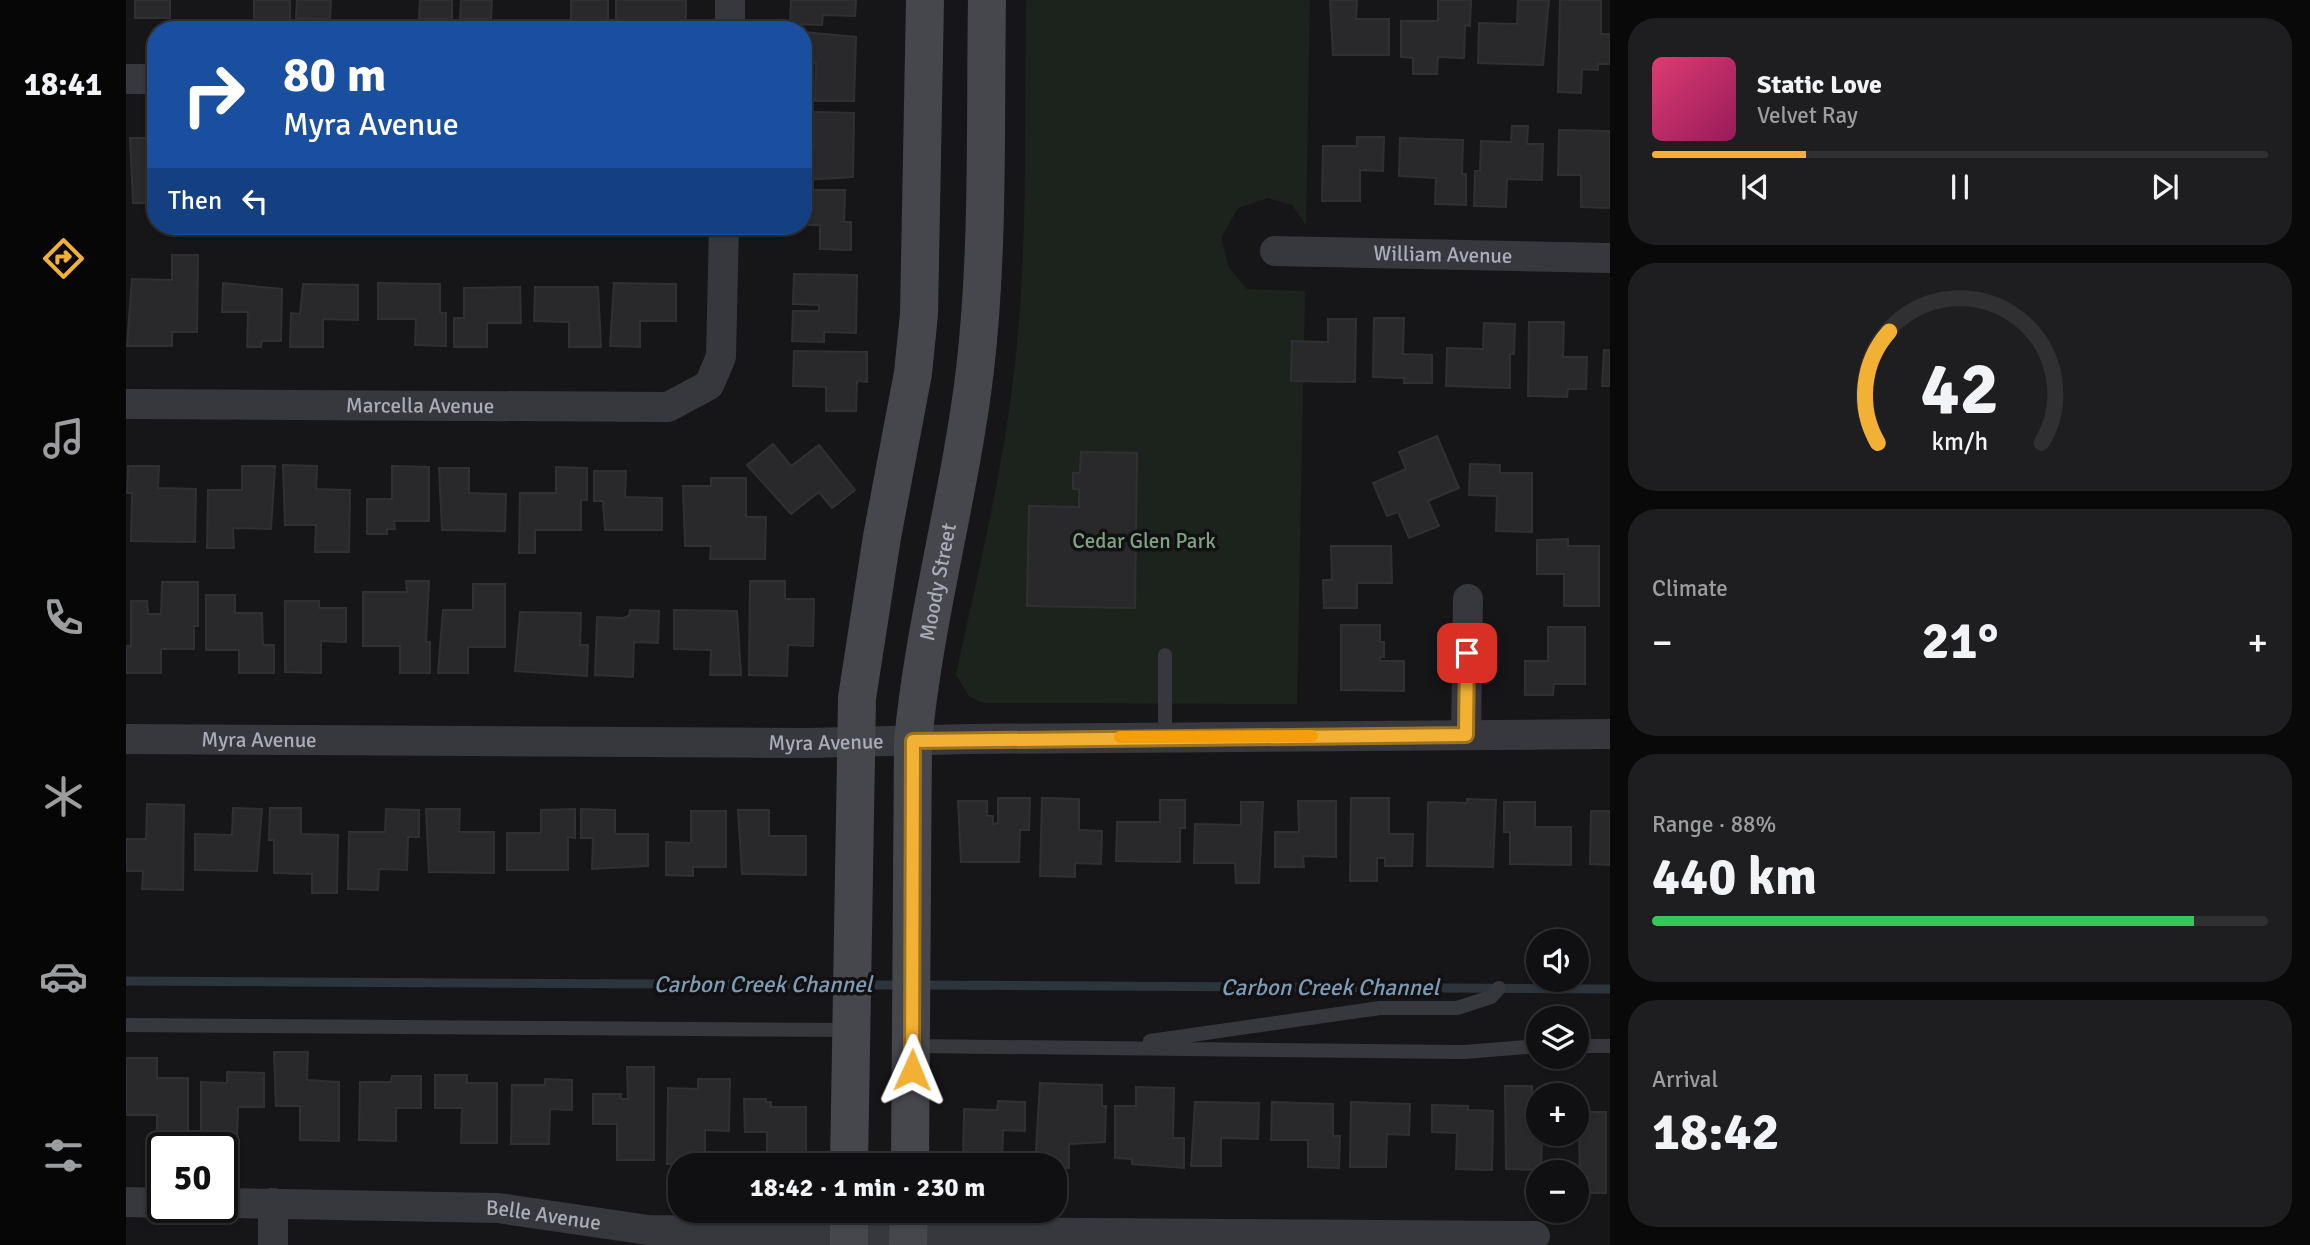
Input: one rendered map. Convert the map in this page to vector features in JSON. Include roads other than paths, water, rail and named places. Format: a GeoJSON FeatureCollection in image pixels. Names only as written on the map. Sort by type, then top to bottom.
{"type":"FeatureCollection","features":[{"type":"Feature","properties":{"kind":"main road"},"geometry":{"type":"LineString","coordinates":[[849,1153],[855,742],[859,683],[913,373],[919,314],[925,0]]}},
{"type":"Feature","properties":{"kind":"main road","name":"Moody Street"},"geometry":{"type":"LineString","coordinates":[[910,1153],[913,741],[918,695],[966,437],[975,369],[982,287],[987,0]]}},
{"type":"Feature","properties":{"kind":"street"},"geometry":{"type":"LineString","coordinates":[[730,0],[730,21]]}},
{"type":"Feature","properties":{"kind":"street"},"geometry":{"type":"LineString","coordinates":[[126,79],[147,79]]}},
{"type":"Feature","properties":{"kind":"street","name":"Marcella Avenue"},"geometry":{"type":"LineString","coordinates":[[126,404],[668,407],[709,386],[721,357],[724,235]]}},
{"type":"Feature","properties":{"kind":"street","name":"William Avenue"},"geometry":{"type":"LineString","coordinates":[[1275,251],[1610,258]]}},
{"type":"Feature","properties":{"kind":"street"},"geometry":{"type":"LineString","coordinates":[[1466,735],[1468,599]]}},
{"type":"Feature","properties":{"kind":"street","name":"Myra Avenue"},"geometry":{"type":"LineString","coordinates":[[126,739],[855,742],[1610,734]]}},
{"type":"Feature","properties":{"kind":"street"},"geometry":{"type":"LineString","coordinates":[[126,1202],[147,1203]]}},
{"type":"Feature","properties":{"kind":"street","name":"Belle Avenue"},"geometry":{"type":"LineString","coordinates":[[238,1203],[498,1208],[648,1230],[849,1229],[1417,1241],[1535,1236]]}},
{"type":"Feature","properties":{"kind":"street"},"geometry":{"type":"LineString","coordinates":[[273,1203],[273,1245]]}},
{"type":"Feature","properties":{"kind":"lane"},"geometry":{"type":"LineString","coordinates":[[1165,655],[1165,737]]}},
{"type":"Feature","properties":{"kind":"lane"},"geometry":{"type":"LineString","coordinates":[[1103,1048],[1380,1007],[1457,1008],[1492,997],[1499,988]]}},
{"type":"Feature","properties":{"kind":"lane"},"geometry":{"type":"LineString","coordinates":[[126,1025],[851,1025]]}},
{"type":"Feature","properties":{"kind":"lane"},"geometry":{"type":"LineString","coordinates":[[913,1034],[1103,1048],[1464,1052],[1526,1047]]}},
{"type":"Feature","properties":{"kind":"lane"},"geometry":{"type":"LineString","coordinates":[[1589,1046],[1610,1046]]}},
{"type":"Feature","properties":{"kind":"waterway","name":"Carbon Creek Channel"},"geometry":{"type":"LineString","coordinates":[[126,981],[842,985]]}},
{"type":"Feature","properties":{"kind":"waterway","name":"Carbon Creek Channel"},"geometry":{"type":"LineString","coordinates":[[859,985],[901,985]]}},
{"type":"Feature","properties":{"kind":"waterway","name":"Carbon Creek Channel"},"geometry":{"type":"LineString","coordinates":[[919,985],[1610,989]]}},
{"type":"Feature","properties":{"kind":"park label","name":"Cedar Glen Park"},"geometry":{"type":"Point","coordinates":[1144,541]}}]}
